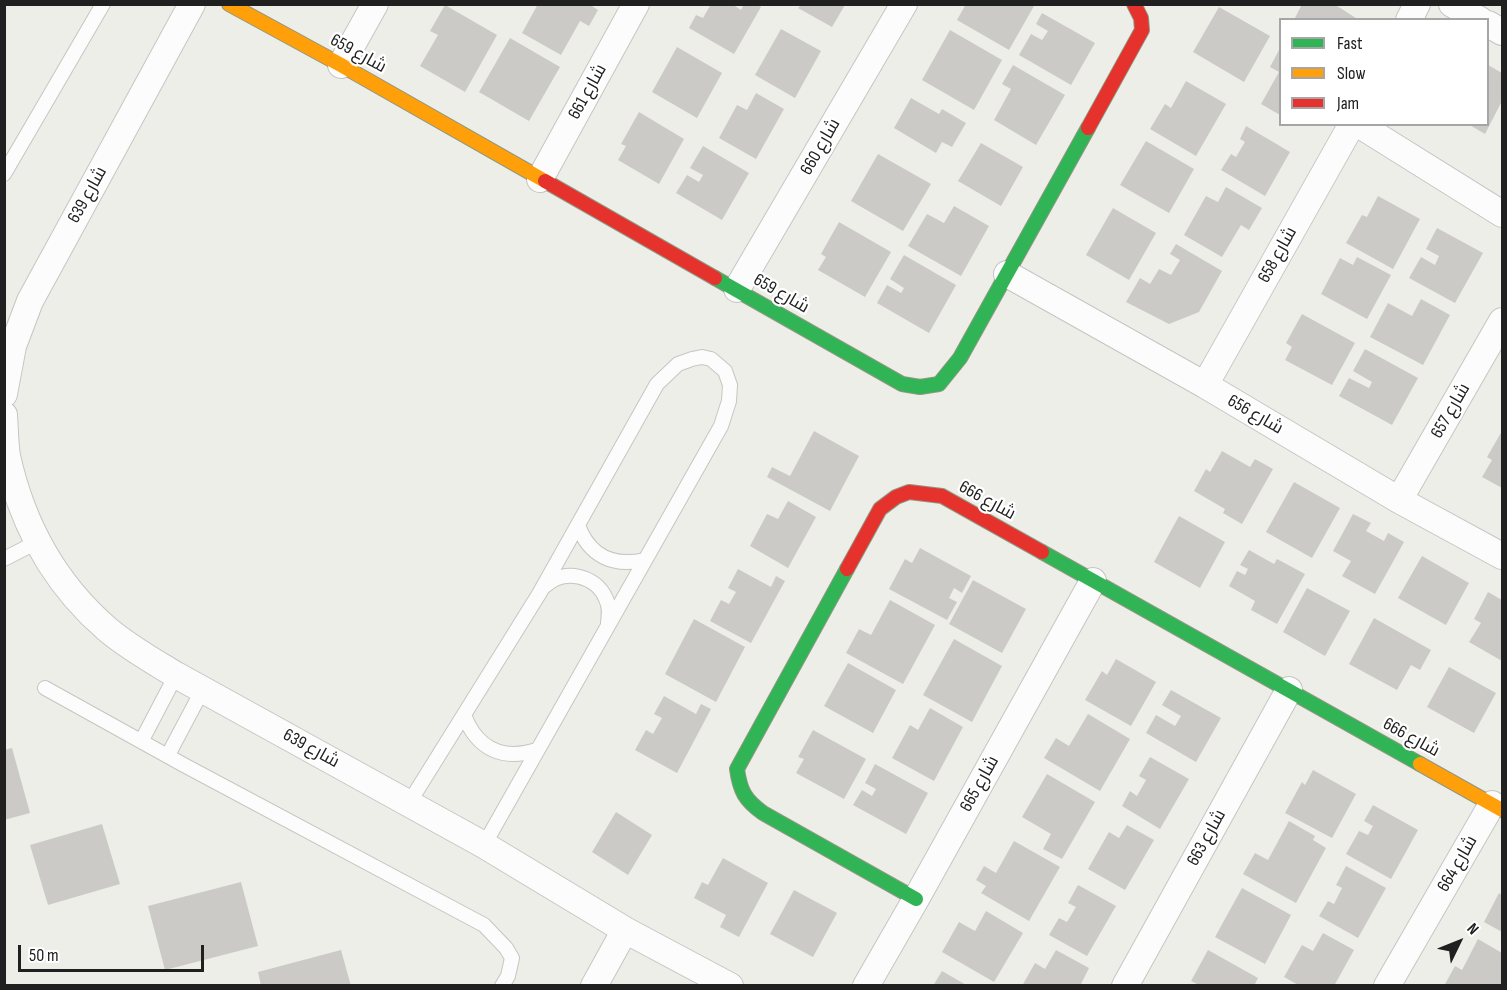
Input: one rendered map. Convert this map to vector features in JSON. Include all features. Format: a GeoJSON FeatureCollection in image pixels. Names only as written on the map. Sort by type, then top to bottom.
{"type":"FeatureCollection","features":[{"type":"Feature","properties":{"kind":"street","name":"شارع 639"},"geometry":{"type":"LineString","coordinates":[[4,394],[13,346],[30,301],[192,4]]}},
{"type":"Feature","properties":{"kind":"street","name":"شارع 659"},"geometry":{"type":"LineString","coordinates":[[229,4],[341,65],[902,384],[920,387],[939,384],[960,358],[1007,274],[1142,30],[1142,18],[1134,4]]}},
{"type":"Feature","properties":{"kind":"street"},"geometry":{"type":"LineString","coordinates":[[341,65],[375,4]]}},
{"type":"Feature","properties":{"kind":"street","name":"شارع 661"},"geometry":{"type":"LineString","coordinates":[[540,179],[636,4]]}},
{"type":"Feature","properties":{"kind":"street","name":"شارع 660"},"geometry":{"type":"LineString","coordinates":[[737,290],[904,4]]}},
{"type":"Feature","properties":{"kind":"street"},"geometry":{"type":"LineString","coordinates":[[1410,18],[1417,4]]}},
{"type":"Feature","properties":{"kind":"street"},"geometry":{"type":"LineString","coordinates":[[1452,4],[1476,18]]}},
{"type":"Feature","properties":{"kind":"street"},"geometry":{"type":"LineString","coordinates":[[1489,25],[1503,32]]}},
{"type":"Feature","properties":{"kind":"street","name":"شارع 658"},"geometry":{"type":"LineString","coordinates":[[1204,385],[1351,126]]}},
{"type":"Feature","properties":{"kind":"street"},"geometry":{"type":"LineString","coordinates":[[1361,126],[1503,214]]}},
{"type":"Feature","properties":{"kind":"street","name":"شارع 656"},"geometry":{"type":"LineString","coordinates":[[1007,274],[1204,385],[1399,500],[1503,556]]}},
{"type":"Feature","properties":{"kind":"street","name":"شارع 657"},"geometry":{"type":"LineString","coordinates":[[1399,500],[1503,321]]}},
{"type":"Feature","properties":{"kind":"street","name":"شارع 639"},"geometry":{"type":"LineString","coordinates":[[4,415],[7,455],[20,501],[37,542],[70,592],[108,629],[144,656],[176,675],[483,845],[625,930],[730,986]]}},
{"type":"Feature","properties":{"kind":"street","name":"شارع 666"},"geometry":{"type":"LineString","coordinates":[[916,899],[758,809],[743,795],[737,769],[880,509],[894,497],[909,491],[942,496],[1497,807]]}},
{"type":"Feature","properties":{"kind":"street","name":"شارع 665"},"geometry":{"type":"LineString","coordinates":[[866,986],[1093,581]]}},
{"type":"Feature","properties":{"kind":"street","name":"شارع 663"},"geometry":{"type":"LineString","coordinates":[[1125,986],[1289,690]]}},
{"type":"Feature","properties":{"kind":"street","name":"شارع 664"},"geometry":{"type":"LineString","coordinates":[[1387,986],[1497,807]]}},
{"type":"Feature","properties":{"kind":"street"},"geometry":{"type":"LineString","coordinates":[[594,986],[625,930]]}},
{"type":"Feature","properties":{"kind":"lane"},"geometry":{"type":"LineString","coordinates":[[4,174],[103,4]]}},
{"type":"Feature","properties":{"kind":"lane"},"geometry":{"type":"LineString","coordinates":[[409,803],[539,594],[657,384],[678,364],[702,357],[711,359],[725,371],[730,385],[729,401],[721,426],[483,845]]}},
{"type":"Feature","properties":{"kind":"lane"},"geometry":{"type":"LineString","coordinates":[[578,525],[587,543],[603,556],[613,561],[623,562],[645,560]]}},
{"type":"Feature","properties":{"kind":"lane"},"geometry":{"type":"LineString","coordinates":[[4,559],[37,542]]}},
{"type":"Feature","properties":{"kind":"lane"},"geometry":{"type":"LineString","coordinates":[[539,594],[548,584],[560,577],[574,576],[587,579],[598,587],[606,598],[609,611],[608,625]]}},
{"type":"Feature","properties":{"kind":"lane"},"geometry":{"type":"LineString","coordinates":[[142,740],[176,675]]}},
{"type":"Feature","properties":{"kind":"lane"},"geometry":{"type":"LineString","coordinates":[[45,688],[484,925],[506,948],[512,958],[508,976],[502,986]]}},
{"type":"Feature","properties":{"kind":"lane"},"geometry":{"type":"LineString","coordinates":[[168,755],[203,689]]}},
{"type":"Feature","properties":{"kind":"lane"},"geometry":{"type":"LineString","coordinates":[[464,715],[473,734],[489,748],[513,755],[537,750]]}},
{"type":"Feature","properties":{"kind":"building"},"geometry":{"type":"Polygon","coordinates":[[[538,4],[589,4],[598,10],[589,26],[580,21],[561,55],[522,33],[538,4]]]}},
{"type":"Feature","properties":{"kind":"building"},"geometry":{"type":"Polygon","coordinates":[[[711,4],[732,4],[741,10],[744,4],[755,4],[761,7],[734,54],[689,28],[696,15],[703,18],[711,4]]]}},
{"type":"Feature","properties":{"kind":"building"},"geometry":{"type":"Polygon","coordinates":[[[966,4],[1032,4],[1034,6],[1009,50],[957,20],[966,4]]]}},
{"type":"Feature","properties":{"kind":"building"},"geometry":{"type":"Polygon","coordinates":[[[1302,4],[1334,4],[1356,18],[1295,18],[1302,4]]]}},
{"type":"Feature","properties":{"kind":"building"},"geometry":{"type":"Polygon","coordinates":[[[445,5],[497,35],[465,92],[420,66],[438,35],[430,31],[445,5]]]}},
{"type":"Feature","properties":{"kind":"building"},"geometry":{"type":"Polygon","coordinates":[[[801,5],[845,5],[832,27],[798,8],[801,5]]]}},
{"type":"Feature","properties":{"kind":"building"},"geometry":{"type":"Polygon","coordinates":[[[1219,7],[1270,36],[1244,82],[1193,52],[1219,7]]]}},
{"type":"Feature","properties":{"kind":"building"},"geometry":{"type":"Polygon","coordinates":[[[1042,13],[1095,43],[1071,85],[1019,55],[1031,34],[1042,40],[1048,31],[1036,24],[1042,13]]]}},
{"type":"Feature","properties":{"kind":"building"},"geometry":{"type":"Polygon","coordinates":[[[781,29],[821,51],[795,98],[755,75],[781,29]]]}},
{"type":"Feature","properties":{"kind":"building"},"geometry":{"type":"Polygon","coordinates":[[[950,30],[1002,60],[974,110],[922,80],[950,30]]]}},
{"type":"Feature","properties":{"kind":"building"},"geometry":{"type":"Polygon","coordinates":[[[510,38],[560,67],[529,121],[479,92],[510,38]]]}},
{"type":"Feature","properties":{"kind":"building"},"geometry":{"type":"Polygon","coordinates":[[[677,47],[722,73],[697,118],[652,92],[677,47]]]}},
{"type":"Feature","properties":{"kind":"building"},"geometry":{"type":"Polygon","coordinates":[[[1279,50],[1279,72],[1270,67],[1279,50]]]}},
{"type":"Feature","properties":{"kind":"building"},"geometry":{"type":"Polygon","coordinates":[[[1013,65],[1065,95],[1036,145],[994,120],[1011,89],[1002,84],[1013,65]]]}},
{"type":"Feature","properties":{"kind":"building"},"geometry":{"type":"Polygon","coordinates":[[[1489,66],[1502,73],[1502,101],[1485,134],[1471,126],[1489,126],[1489,66]]]}},
{"type":"Feature","properties":{"kind":"building"},"geometry":{"type":"Polygon","coordinates":[[[1279,72],[1279,114],[1261,104],[1279,72]]]}},
{"type":"Feature","properties":{"kind":"building"},"geometry":{"type":"Polygon","coordinates":[[[1186,81],[1226,104],[1196,156],[1150,129],[1165,104],[1171,108],[1186,81]]]}},
{"type":"Feature","properties":{"kind":"building"},"geometry":{"type":"Polygon","coordinates":[[[756,93],[784,109],[756,159],[719,138],[737,105],[747,110],[756,93]]]}},
{"type":"Feature","properties":{"kind":"building"},"geometry":{"type":"Polygon","coordinates":[[[911,98],[939,114],[942,109],[966,123],[952,147],[942,142],[936,153],[894,128],[911,98]]]}},
{"type":"Feature","properties":{"kind":"building"},"geometry":{"type":"Polygon","coordinates":[[[639,112],[684,139],[659,184],[618,160],[626,146],[621,144],[639,112]]]}},
{"type":"Feature","properties":{"kind":"building"},"geometry":{"type":"Polygon","coordinates":[[[1246,126],[1290,152],[1265,196],[1221,170],[1231,154],[1236,157],[1245,142],[1240,139],[1246,126]]]}},
{"type":"Feature","properties":{"kind":"building"},"geometry":{"type":"Polygon","coordinates":[[[1146,141],[1194,169],[1169,213],[1120,185],[1146,141]]]}},
{"type":"Feature","properties":{"kind":"building"},"geometry":{"type":"Polygon","coordinates":[[[981,143],[1023,167],[1001,206],[958,181],[981,143]]]}},
{"type":"Feature","properties":{"kind":"building"},"geometry":{"type":"Polygon","coordinates":[[[703,146],[749,173],[722,220],[676,193],[687,175],[699,182],[703,175],[690,168],[703,146]]]}},
{"type":"Feature","properties":{"kind":"building"},"geometry":{"type":"Polygon","coordinates":[[[878,154],[931,184],[903,231],[851,201],[878,154]]]}},
{"type":"Feature","properties":{"kind":"building"},"geometry":{"type":"Polygon","coordinates":[[[1226,187],[1262,208],[1249,230],[1241,225],[1222,257],[1184,235],[1206,196],[1218,202],[1226,187]]]}},
{"type":"Feature","properties":{"kind":"building"},"geometry":{"type":"Polygon","coordinates":[[[1378,196],[1420,219],[1393,269],[1346,243],[1362,215],[1367,217],[1378,196]]]}},
{"type":"Feature","properties":{"kind":"building"},"geometry":{"type":"Polygon","coordinates":[[[954,206],[989,226],[961,276],[908,246],[927,214],[944,223],[954,206]]]}},
{"type":"Feature","properties":{"kind":"building"},"geometry":{"type":"Polygon","coordinates":[[[1113,208],[1156,233],[1129,280],[1086,255],[1113,208]]]}},
{"type":"Feature","properties":{"kind":"building"},"geometry":{"type":"Polygon","coordinates":[[[839,222],[891,252],[865,297],[818,270],[826,257],[821,254],[839,222]]]}},
{"type":"Feature","properties":{"kind":"building"},"geometry":{"type":"Polygon","coordinates":[[[1437,228],[1483,253],[1455,303],[1409,278],[1421,257],[1435,265],[1439,256],[1426,249],[1437,228]]]}},
{"type":"Feature","properties":{"kind":"building"},"geometry":{"type":"Polygon","coordinates":[[[1176,244],[1222,271],[1199,312],[1169,324],[1126,302],[1140,278],[1150,284],[1159,269],[1171,275],[1180,260],[1170,254],[1176,244]]]}},
{"type":"Feature","properties":{"kind":"building"},"geometry":{"type":"Polygon","coordinates":[[[904,255],[956,285],[929,333],[877,303],[887,285],[901,293],[904,288],[890,279],[904,255]]]}},
{"type":"Feature","properties":{"kind":"building"},"geometry":{"type":"Polygon","coordinates":[[[1357,257],[1391,275],[1367,319],[1321,294],[1340,258],[1353,265],[1357,257]]]}},
{"type":"Feature","properties":{"kind":"building"},"geometry":{"type":"Polygon","coordinates":[[[1421,299],[1450,315],[1423,365],[1370,337],[1388,303],[1412,316],[1421,299]]]}},
{"type":"Feature","properties":{"kind":"building"},"geometry":{"type":"Polygon","coordinates":[[[1302,314],[1355,343],[1332,385],[1285,360],[1292,347],[1286,343],[1302,314]]]}},
{"type":"Feature","properties":{"kind":"building"},"geometry":{"type":"Polygon","coordinates":[[[1365,349],[1418,378],[1392,425],[1339,396],[1349,378],[1369,388],[1372,382],[1353,371],[1365,349]]]}},
{"type":"Feature","properties":{"kind":"building"},"geometry":{"type":"Polygon","coordinates":[[[814,431],[859,456],[830,511],[767,477],[772,467],[790,476],[814,431]]]}},
{"type":"Feature","properties":{"kind":"building"},"geometry":{"type":"Polygon","coordinates":[[[1502,431],[1502,488],[1482,477],[1492,460],[1487,457],[1502,431]]]}},
{"type":"Feature","properties":{"kind":"building"},"geometry":{"type":"Polygon","coordinates":[[[1222,451],[1250,467],[1255,459],[1273,469],[1242,524],[1223,513],[1225,509],[1194,491],[1206,469],[1210,472],[1222,451]]]}},
{"type":"Feature","properties":{"kind":"building"},"geometry":{"type":"Polygon","coordinates":[[[1294,482],[1340,508],[1312,558],[1266,532],[1294,482]]]}},
{"type":"Feature","properties":{"kind":"building"},"geometry":{"type":"Polygon","coordinates":[[[788,501],[816,517],[788,568],[750,546],[767,514],[778,519],[788,501]]]}},
{"type":"Feature","properties":{"kind":"building"},"geometry":{"type":"Polygon","coordinates":[[[1353,514],[1371,523],[1366,531],[1384,541],[1388,533],[1404,542],[1375,594],[1342,576],[1351,561],[1333,551],[1353,514]]]}},
{"type":"Feature","properties":{"kind":"building"},"geometry":{"type":"Polygon","coordinates":[[[1179,516],[1225,542],[1200,588],[1154,562],[1179,516]]]}},
{"type":"Feature","properties":{"kind":"building"},"geometry":{"type":"Polygon","coordinates":[[[920,548],[971,576],[962,593],[954,588],[949,598],[957,602],[947,620],[889,589],[905,559],[912,563],[920,548]]]}},
{"type":"Feature","properties":{"kind":"building"},"geometry":{"type":"Polygon","coordinates":[[[1249,550],[1274,564],[1277,559],[1305,574],[1277,624],[1251,610],[1255,601],[1229,586],[1237,571],[1245,575],[1248,569],[1240,565],[1249,550]]]}},
{"type":"Feature","properties":{"kind":"building"},"geometry":{"type":"Polygon","coordinates":[[[1422,556],[1469,583],[1446,625],[1398,598],[1422,556]]]}},
{"type":"Feature","properties":{"kind":"building"},"geometry":{"type":"Polygon","coordinates":[[[738,569],[771,587],[776,576],[785,581],[751,643],[710,621],[721,600],[729,604],[736,592],[728,588],[738,569]]]}},
{"type":"Feature","properties":{"kind":"building"},"geometry":{"type":"Polygon","coordinates":[[[973,580],[1026,609],[1002,653],[949,624],[973,580]]]}},
{"type":"Feature","properties":{"kind":"building"},"geometry":{"type":"Polygon","coordinates":[[[1307,588],[1350,611],[1325,656],[1283,632],[1307,588]]]}},
{"type":"Feature","properties":{"kind":"building"},"geometry":{"type":"Polygon","coordinates":[[[1488,592],[1502,600],[1502,661],[1469,642],[1481,623],[1474,619],[1488,592]]]}},
{"type":"Feature","properties":{"kind":"building"},"geometry":{"type":"Polygon","coordinates":[[[890,600],[935,625],[903,684],[846,653],[859,629],[871,635],[890,600]]]}},
{"type":"Feature","properties":{"kind":"building"},"geometry":{"type":"Polygon","coordinates":[[[1374,618],[1431,650],[1420,670],[1411,665],[1397,690],[1349,664],[1374,618]]]}},
{"type":"Feature","properties":{"kind":"building"},"geometry":{"type":"Polygon","coordinates":[[[694,619],[745,647],[716,702],[665,674],[694,619]]]}},
{"type":"Feature","properties":{"kind":"building"},"geometry":{"type":"Polygon","coordinates":[[[954,639],[1002,666],[972,722],[923,695],[954,639]]]}},
{"type":"Feature","properties":{"kind":"building"},"geometry":{"type":"Polygon","coordinates":[[[1116,659],[1156,682],[1131,726],[1085,700],[1102,671],[1107,675],[1116,659]]]}},
{"type":"Feature","properties":{"kind":"building"},"geometry":{"type":"Polygon","coordinates":[[[848,663],[896,690],[873,733],[824,706],[848,663]]]}},
{"type":"Feature","properties":{"kind":"building"},"geometry":{"type":"Polygon","coordinates":[[[1449,667],[1496,693],[1474,733],[1427,707],[1449,667]]]}},
{"type":"Feature","properties":{"kind":"building"},"geometry":{"type":"Polygon","coordinates":[[[1171,690],[1221,718],[1196,762],[1146,733],[1156,715],[1175,726],[1181,716],[1162,705],[1171,690]]]}},
{"type":"Feature","properties":{"kind":"building"},"geometry":{"type":"Polygon","coordinates":[[[664,696],[696,714],[701,704],[711,709],[677,773],[635,750],[646,730],[653,734],[662,718],[654,714],[664,696]]]}},
{"type":"Feature","properties":{"kind":"building"},"geometry":{"type":"Polygon","coordinates":[[[930,708],[963,727],[934,781],[892,758],[910,725],[918,730],[930,708]]]}},
{"type":"Feature","properties":{"kind":"building"},"geometry":{"type":"Polygon","coordinates":[[[1088,714],[1130,739],[1100,791],[1044,758],[1056,738],[1069,746],[1088,714]]]}},
{"type":"Feature","properties":{"kind":"building"},"geometry":{"type":"Polygon","coordinates":[[[813,730],[866,759],[844,799],[796,773],[804,759],[798,757],[813,730]]]}},
{"type":"Feature","properties":{"kind":"building"},"geometry":{"type":"Polygon","coordinates":[[[12,748],[30,813],[4,820],[4,750],[12,748]]]}},
{"type":"Feature","properties":{"kind":"building"},"geometry":{"type":"Polygon","coordinates":[[[1150,757],[1189,779],[1160,829],[1122,806],[1130,791],[1137,796],[1146,780],[1139,776],[1150,757]]]}},
{"type":"Feature","properties":{"kind":"building"},"geometry":{"type":"Polygon","coordinates":[[[875,764],[928,793],[906,834],[853,805],[862,790],[872,796],[876,789],[865,783],[875,764]]]}},
{"type":"Feature","properties":{"kind":"building"},"geometry":{"type":"Polygon","coordinates":[[[1313,770],[1356,794],[1332,838],[1285,813],[1302,782],[1305,785],[1313,770]]]}},
{"type":"Feature","properties":{"kind":"building"},"geometry":{"type":"Polygon","coordinates":[[[1047,774],[1095,802],[1062,859],[1043,849],[1051,834],[1022,817],[1047,774]]]}},
{"type":"Feature","properties":{"kind":"building"},"geometry":{"type":"Polygon","coordinates":[[[1373,805],[1418,830],[1391,879],[1346,854],[1359,831],[1368,835],[1373,826],[1364,821],[1373,805]]]}},
{"type":"Feature","properties":{"kind":"building"},"geometry":{"type":"Polygon","coordinates":[[[616,812],[652,835],[628,875],[592,852],[616,812]]]}},
{"type":"Feature","properties":{"kind":"building"},"geometry":{"type":"Polygon","coordinates":[[[1289,821],[1315,836],[1313,840],[1326,848],[1296,903],[1243,874],[1255,853],[1268,860],[1289,821]]]}},
{"type":"Feature","properties":{"kind":"building"},"geometry":{"type":"Polygon","coordinates":[[[102,824],[120,884],[48,905],[30,845],[102,824]]]}},
{"type":"Feature","properties":{"kind":"building"},"geometry":{"type":"Polygon","coordinates":[[[1127,825],[1154,840],[1125,890],[1088,869],[1109,832],[1119,838],[1127,825]]]}},
{"type":"Feature","properties":{"kind":"building"},"geometry":{"type":"Polygon","coordinates":[[[1014,841],[1060,867],[1029,921],[981,893],[986,886],[976,880],[984,866],[996,873],[1014,841]]]}},
{"type":"Feature","properties":{"kind":"building"},"geometry":{"type":"Polygon","coordinates":[[[723,858],[768,883],[739,937],[720,927],[726,915],[694,898],[702,882],[708,885],[723,858]]]}},
{"type":"Feature","properties":{"kind":"building"},"geometry":{"type":"Polygon","coordinates":[[[1346,866],[1386,888],[1358,938],[1319,916],[1328,901],[1334,904],[1342,888],[1336,885],[1346,866]]]}},
{"type":"Feature","properties":{"kind":"building"},"geometry":{"type":"Polygon","coordinates":[[[241,882],[258,946],[165,970],[148,906],[241,882]]]}},
{"type":"Feature","properties":{"kind":"building"},"geometry":{"type":"Polygon","coordinates":[[[1078,885],[1116,906],[1087,956],[1049,935],[1059,918],[1067,922],[1076,907],[1068,903],[1078,885]]]}},
{"type":"Feature","properties":{"kind":"building"},"geometry":{"type":"Polygon","coordinates":[[[1242,888],[1291,915],[1265,964],[1215,937],[1242,888]]]}},
{"type":"Feature","properties":{"kind":"building"},"geometry":{"type":"Polygon","coordinates":[[[794,890],[837,913],[813,957],[770,934],[794,890]]]}},
{"type":"Feature","properties":{"kind":"building"},"geometry":{"type":"Polygon","coordinates":[[[1499,893],[1502,895],[1502,932],[1484,922],[1499,893]]]}},
{"type":"Feature","properties":{"kind":"building"},"geometry":{"type":"Polygon","coordinates":[[[986,911],[1023,933],[994,982],[942,952],[959,922],[975,931],[986,911]]]}},
{"type":"Feature","properties":{"kind":"building"},"geometry":{"type":"Polygon","coordinates":[[[1323,933],[1354,950],[1334,986],[1300,986],[1284,977],[1302,945],[1313,951],[1323,933]]]}},
{"type":"Feature","properties":{"kind":"building"},"geometry":{"type":"Polygon","coordinates":[[[1478,939],[1502,953],[1502,986],[1444,986],[1455,966],[1462,970],[1478,939]]]}},
{"type":"Feature","properties":{"kind":"building"},"geometry":{"type":"Polygon","coordinates":[[[341,950],[351,986],[261,986],[258,972],[341,950]]]}},
{"type":"Feature","properties":{"kind":"building"},"geometry":{"type":"Polygon","coordinates":[[[1056,950],[1089,968],[1080,986],[1022,986],[1035,963],[1045,969],[1056,950]]]}},
{"type":"Feature","properties":{"kind":"building"},"geometry":{"type":"Polygon","coordinates":[[[1208,950],[1258,978],[1254,986],[1196,986],[1197,984],[1191,981],[1208,950]]]}},
{"type":"Feature","properties":{"kind":"building"},"geometry":{"type":"Polygon","coordinates":[[[942,971],[968,986],[933,986],[942,971]]]}},
{"type":"Feature","properties":{"kind":"traffic: fast"},"geometry":{"type":"LineString","coordinates":[[715,278],[902,384],[920,387],[939,384],[960,358],[1088,128]]}},
{"type":"Feature","properties":{"kind":"traffic: fast"},"geometry":{"type":"LineString","coordinates":[[1042,552],[1420,764]]}},
{"type":"Feature","properties":{"kind":"traffic: fast"},"geometry":{"type":"LineString","coordinates":[[847,569],[737,769],[738,777],[744,794],[763,813],[916,899]]}},
{"type":"Feature","properties":{"kind":"traffic: slow"},"geometry":{"type":"LineString","coordinates":[[229,4],[545,181]]}},
{"type":"Feature","properties":{"kind":"traffic: slow"},"geometry":{"type":"LineString","coordinates":[[1420,764],[1502,810]]}},
{"type":"Feature","properties":{"kind":"traffic: jam"},"geometry":{"type":"LineString","coordinates":[[1088,128],[1142,30],[1141,18],[1134,4]]}},
{"type":"Feature","properties":{"kind":"traffic: jam"},"geometry":{"type":"LineString","coordinates":[[545,181],[715,278]]}},
{"type":"Feature","properties":{"kind":"traffic: jam"},"geometry":{"type":"LineString","coordinates":[[847,569],[880,509],[896,497],[909,492],[942,496],[1042,552]]}}]}
